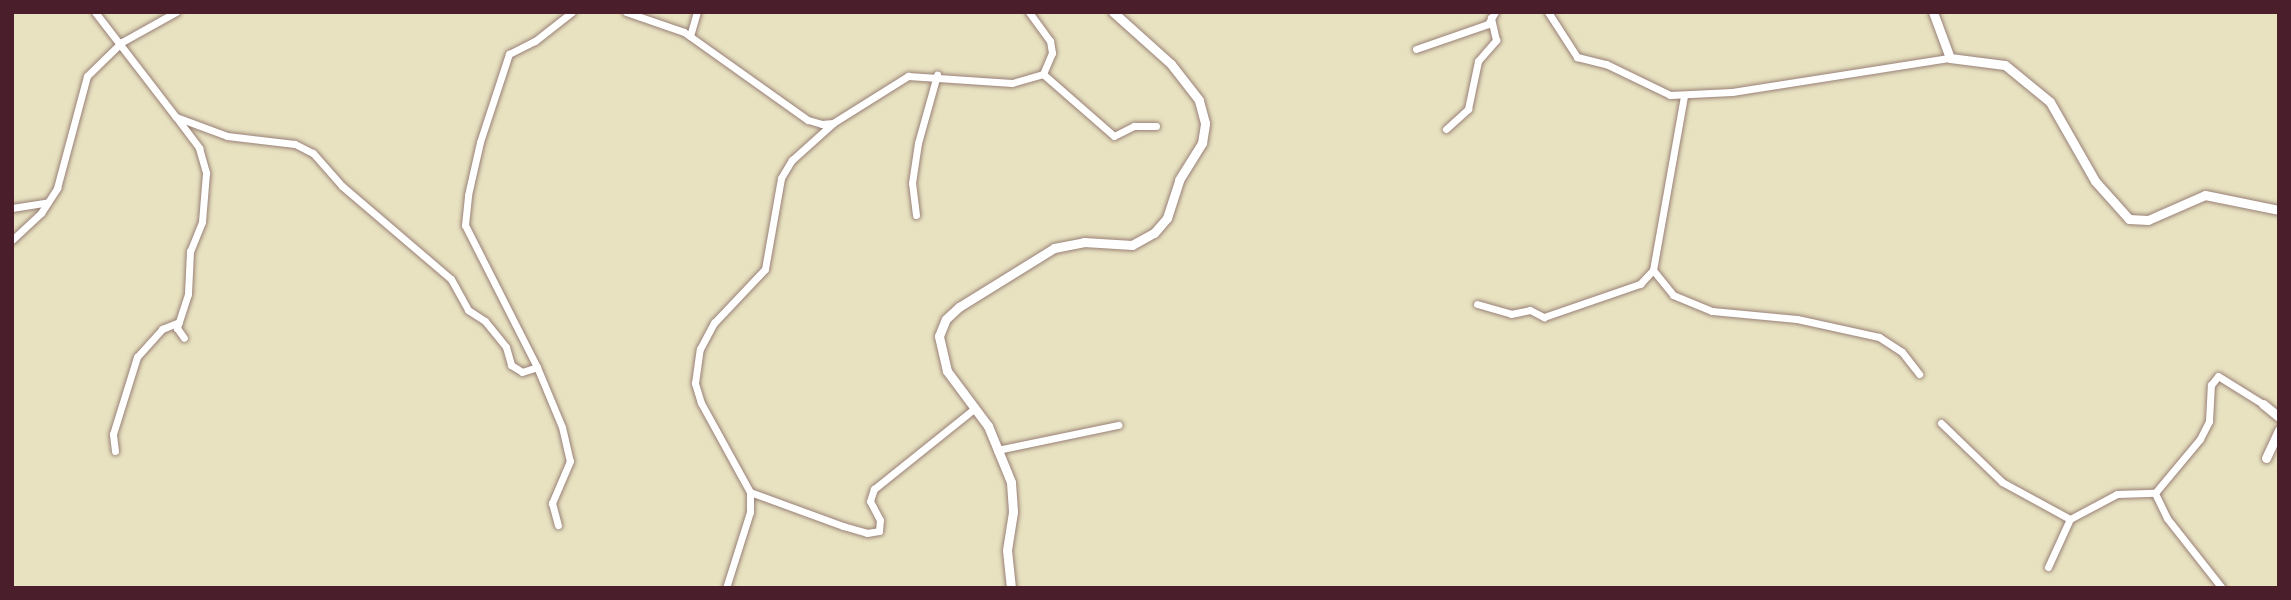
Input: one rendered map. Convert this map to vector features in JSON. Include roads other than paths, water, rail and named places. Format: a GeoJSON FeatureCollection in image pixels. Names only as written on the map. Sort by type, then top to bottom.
{"type":"FeatureCollection","features":[{"type":"Feature","properties":{"kind":"street"},"geometry":{"type":"LineString","coordinates":[[95,12],[122,42],[199,148],[206,173],[202,222],[190,251],[188,294],[179,322],[184,338]]}},
{"type":"Feature","properties":{"kind":"street"},"geometry":{"type":"LineString","coordinates":[[12,240],[48,202],[57,188],[87,76],[122,42],[176,12]]}},
{"type":"Feature","properties":{"kind":"street"},"geometry":{"type":"LineString","coordinates":[[558,525],[552,503],[570,461],[562,427],[537,367],[465,225],[468,195],[480,142],[509,54],[536,41],[572,12]]}},
{"type":"Feature","properties":{"kind":"street"},"geometry":{"type":"LineString","coordinates":[[626,12],[690,36],[808,120],[833,123]]}},
{"type":"Feature","properties":{"kind":"street"},"geometry":{"type":"LineString","coordinates":[[690,36],[697,12]]}},
{"type":"Feature","properties":{"kind":"street"},"geometry":{"type":"LineString","coordinates":[[1029,12],[1050,41],[1052,53],[1043,74]]}},
{"type":"Feature","properties":{"kind":"street"},"geometry":{"type":"LineString","coordinates":[[1011,588],[1007,550],[1013,493],[998,450],[943,359],[939,336],[946,319],[1054,248],[1084,242],[1132,245],[1146,239],[1167,218],[1179,180],[1202,143],[1205,123],[1195,92],[1112,12]]}},
{"type":"Feature","properties":{"kind":"street"},"geometry":{"type":"LineString","coordinates":[[1548,12],[1577,57],[1606,64],[1670,95],[1684,96],[1950,58],[2005,65],[2042,94],[2056,110],[2095,181],[2129,219],[2148,220],[2205,195],[2279,210]]}},
{"type":"Feature","properties":{"kind":"street"},"geometry":{"type":"LineString","coordinates":[[1933,12],[1950,58]]}},
{"type":"Feature","properties":{"kind":"street"},"geometry":{"type":"LineString","coordinates":[[1416,49],[1488,24],[1493,15]]}},
{"type":"Feature","properties":{"kind":"street"},"geometry":{"type":"LineString","coordinates":[[1446,129],[1468,109],[1478,61],[1496,40],[1493,15]]}},
{"type":"Feature","properties":{"kind":"street"},"geometry":{"type":"LineString","coordinates":[[726,588],[750,512],[750,492],[701,403],[695,383],[700,349],[714,323],[765,268],[781,178],[792,160],[833,123],[908,76],[937,75],[1012,83],[1043,74]]}},
{"type":"Feature","properties":{"kind":"street"},"geometry":{"type":"LineString","coordinates":[[1043,74],[1114,136],[1134,126],[1156,126]]}},
{"type":"Feature","properties":{"kind":"street"},"geometry":{"type":"LineString","coordinates":[[916,215],[912,183],[918,143],[937,75]]}},
{"type":"Feature","properties":{"kind":"street"},"geometry":{"type":"LineString","coordinates":[[1477,304],[1511,314],[1530,310],[1544,317],[1561,314],[1640,284],[1653,270],[1684,96]]}},
{"type":"Feature","properties":{"kind":"street"},"geometry":{"type":"LineString","coordinates":[[176,117],[228,136],[295,144],[313,153],[342,186],[451,279],[468,310],[485,321],[506,347],[511,365],[522,372],[537,367]]}},
{"type":"Feature","properties":{"kind":"street"},"geometry":{"type":"LineString","coordinates":[[12,208],[48,202]]}},
{"type":"Feature","properties":{"kind":"street"},"geometry":{"type":"LineString","coordinates":[[1653,270],[1673,295],[1712,311],[1797,319],[1879,337],[1902,352],[1919,374]]}},
{"type":"Feature","properties":{"kind":"street"},"geometry":{"type":"LineString","coordinates":[[115,451],[113,434],[137,357],[162,329],[179,322]]}},
{"type":"Feature","properties":{"kind":"street"},"geometry":{"type":"LineString","coordinates":[[2048,567],[2070,519],[2116,494],[2155,493],[2200,439],[2209,421],[2211,385],[2218,376],[2279,417]]}},
{"type":"Feature","properties":{"kind":"street"},"geometry":{"type":"LineString","coordinates":[[750,492],[843,526],[867,533],[879,531],[880,520],[870,501],[874,489],[974,409]]}},
{"type":"Feature","properties":{"kind":"street"},"geometry":{"type":"LineString","coordinates":[[1941,423],[2001,482],[2070,519]]}},
{"type":"Feature","properties":{"kind":"street"},"geometry":{"type":"LineString","coordinates":[[998,450],[1118,425]]}},
{"type":"Feature","properties":{"kind":"street"},"geometry":{"type":"LineString","coordinates":[[2266,458],[2279,430]]}},
{"type":"Feature","properties":{"kind":"street"},"geometry":{"type":"LineString","coordinates":[[2155,493],[2167,518],[2222,588]]}}]}
